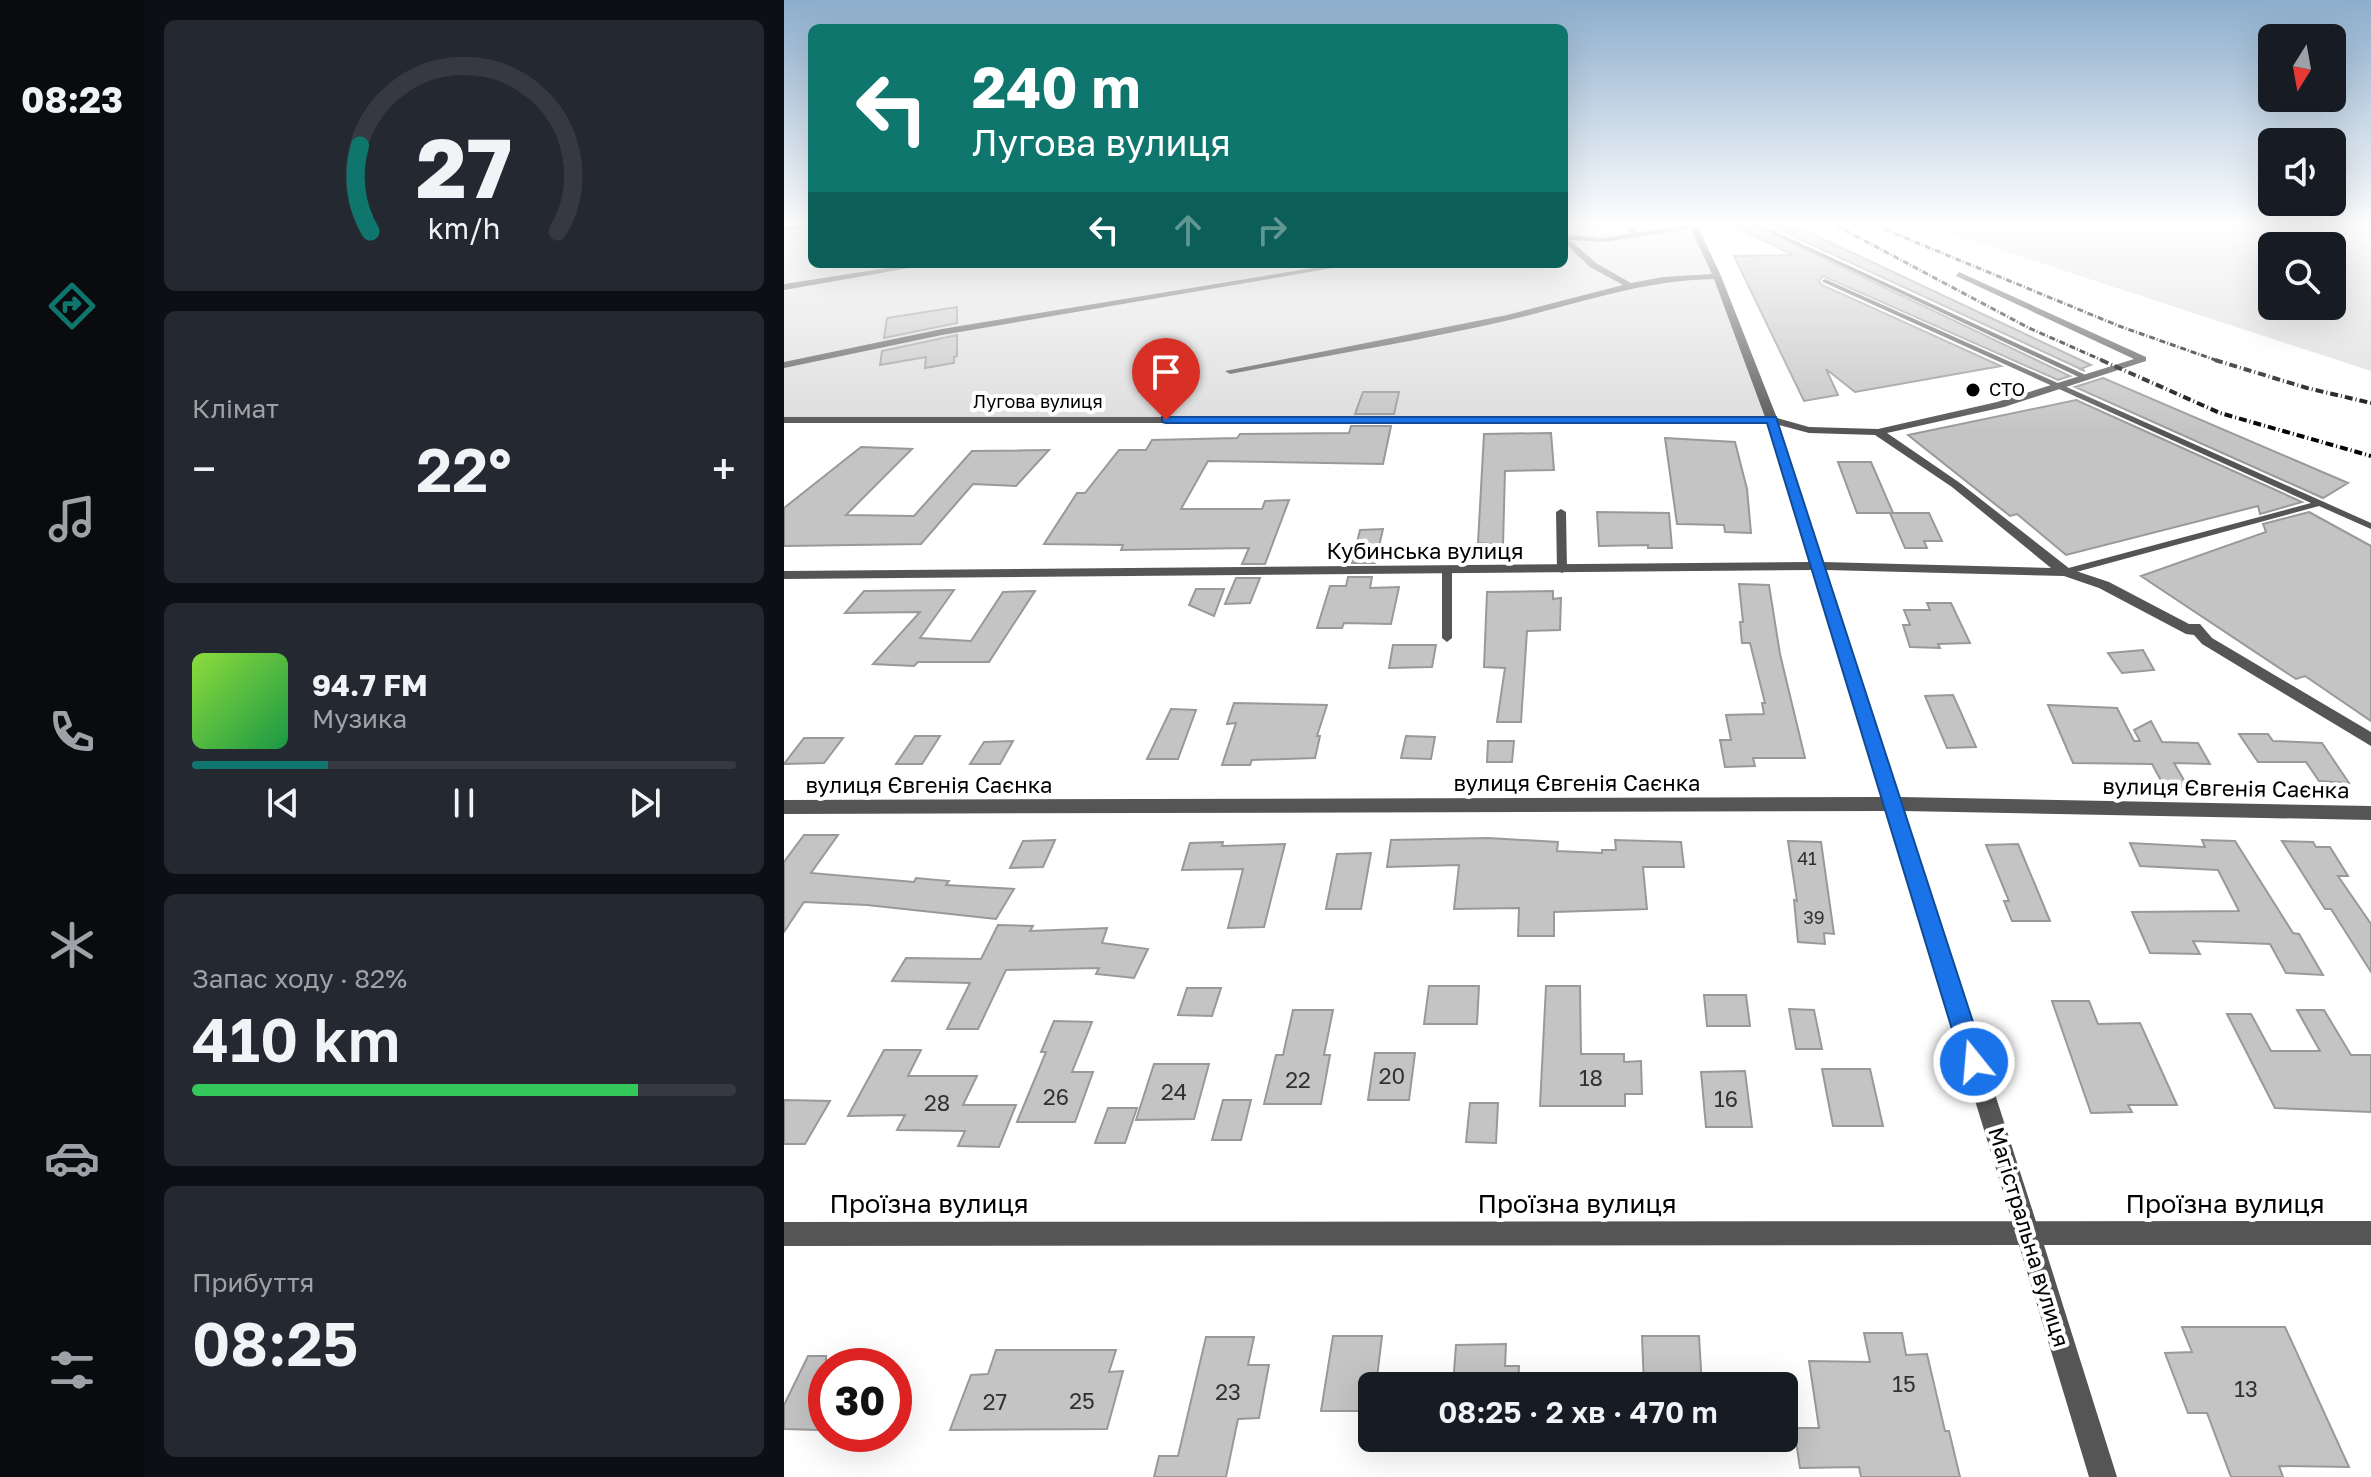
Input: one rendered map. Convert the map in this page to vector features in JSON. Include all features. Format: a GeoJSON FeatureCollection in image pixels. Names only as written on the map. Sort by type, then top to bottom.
{"type":"FeatureCollection","features":[{"type":"Feature","properties":{"kind":"street"},"geometry":{"type":"LineString","coordinates":[[784,365],[942,332],[1172,294]]}},
{"type":"Feature","properties":{"kind":"street"},"geometry":{"type":"LineString","coordinates":[[1230,371],[1508,317],[1595,294]]}},
{"type":"Feature","properties":{"kind":"street","name":"Магістральна вулиця"},"geometry":{"type":"LineString","coordinates":[[1724,294],[1772,420],[1819,566],[2103,1477]]}},
{"type":"Feature","properties":{"kind":"street","name":"Лугова вулиця"},"geometry":{"type":"LineString","coordinates":[[784,420],[1772,420],[1809,430],[1878,432],[2000,405],[2143,359],[2002,294]]}},
{"type":"Feature","properties":{"kind":"street"},"geometry":{"type":"LineString","coordinates":[[1878,432],[1956,485],[2065,572],[2104,585],[2191,631],[2195,627],[2207,641],[2371,740]]}},
{"type":"Feature","properties":{"kind":"street","name":"Кубинська вулиця"},"geometry":{"type":"LineString","coordinates":[[784,575],[1819,566],[2065,572]]}},
{"type":"Feature","properties":{"kind":"street","name":"вулиця Євгенія Саєнка"},"geometry":{"type":"LineString","coordinates":[[784,807],[1893,804],[2371,813]]}},
{"type":"Feature","properties":{"kind":"street","name":"Проїзна вулиця"},"geometry":{"type":"LineString","coordinates":[[784,1234],[2371,1233]]}},
{"type":"Feature","properties":{"kind":"lane"},"geometry":{"type":"LineString","coordinates":[[1853,294],[2371,526]]}},
{"type":"Feature","properties":{"kind":"lane"},"geometry":{"type":"LineString","coordinates":[[1907,294],[2086,377]]}},
{"type":"Feature","properties":{"kind":"lane"},"geometry":{"type":"LineString","coordinates":[[2065,572],[2320,503]]}},
{"type":"Feature","properties":{"kind":"lane"},"geometry":{"type":"LineString","coordinates":[[1561,512],[1562,570]]}},
{"type":"Feature","properties":{"kind":"lane"},"geometry":{"type":"LineString","coordinates":[[1447,571],[1447,638]]}},
{"type":"Feature","properties":{"kind":"shaded area"},"geometry":{"type":"Polygon","coordinates":[[[784,294],[1724,294],[1772,420],[784,420],[784,294]]]}},
{"type":"Feature","properties":{"kind":"shaded area"},"geometry":{"type":"Polygon","coordinates":[[[2135,294],[2258,294],[2258,320],[2346,320],[2346,294],[2371,294],[2371,371],[2135,294]]]}},
{"type":"Feature","properties":{"kind":"building"},"geometry":{"type":"Polygon","coordinates":[[[1752,294],[1842,294],[2001,366],[1855,392],[1826,369],[1838,395],[1804,401],[1752,294]]]}},
{"type":"Feature","properties":{"kind":"building"},"geometry":{"type":"Polygon","coordinates":[[[1864,294],[1898,294],[2070,376],[2058,380],[1864,294]]]}},
{"type":"Feature","properties":{"kind":"building"},"geometry":{"type":"Polygon","coordinates":[[[1918,294],[1940,294],[2091,365],[2080,369],[1918,294]]]}},
{"type":"Feature","properties":{"kind":"building"},"geometry":{"type":"Polygon","coordinates":[[[957,307],[957,323],[884,338],[887,318],[957,307]]]}},
{"type":"Feature","properties":{"kind":"building"},"geometry":{"type":"Polygon","coordinates":[[[957,335],[954,363],[925,368],[926,357],[880,365],[882,351],[957,335]]]}},
{"type":"Feature","properties":{"kind":"building"},"geometry":{"type":"Polygon","coordinates":[[[2103,378],[2348,483],[2323,498],[2075,387],[2103,378]]]}},
{"type":"Feature","properties":{"kind":"building"},"geometry":{"type":"Polygon","coordinates":[[[1363,392],[1399,392],[1394,414],[1355,414],[1363,392]]]}},
{"type":"Feature","properties":{"kind":"building"},"geometry":{"type":"Polygon","coordinates":[[[2076,400],[2302,502],[2260,514],[2258,506],[2066,555],[2017,514],[2010,516],[1908,435],[2076,400]]]}},
{"type":"Feature","properties":{"kind":"building"},"geometry":{"type":"Polygon","coordinates":[[[1351,426],[1391,426],[1383,464],[1208,461],[1181,509],[1262,509],[1265,501],[1289,500],[1265,564],[1242,564],[1249,548],[1121,550],[1123,545],[1044,544],[1077,493],[1085,493],[1119,450],[1146,450],[1152,440],[1237,438],[1240,434],[1349,433],[1351,426]]]}},
{"type":"Feature","properties":{"kind":"building"},"geometry":{"type":"Polygon","coordinates":[[[1551,433],[1554,470],[1505,471],[1503,545],[1478,543],[1484,434],[1551,433]]]}},
{"type":"Feature","properties":{"kind":"building"},"geometry":{"type":"Polygon","coordinates":[[[1665,438],[1735,442],[1747,489],[1751,533],[1725,532],[1724,525],[1677,524],[1665,438]]]}},
{"type":"Feature","properties":{"kind":"building"},"geometry":{"type":"Polygon","coordinates":[[[861,447],[912,449],[846,515],[914,516],[972,451],[1049,450],[1016,486],[973,484],[921,544],[784,546],[784,508],[861,447]]]}},
{"type":"Feature","properties":{"kind":"building"},"geometry":{"type":"Polygon","coordinates":[[[1838,462],[1871,462],[1893,513],[1857,513],[1838,462]]]}},
{"type":"Feature","properties":{"kind":"building"},"geometry":{"type":"Polygon","coordinates":[[[1597,512],[1669,513],[1672,548],[1599,546],[1597,512]]]}},
{"type":"Feature","properties":{"kind":"building"},"geometry":{"type":"Polygon","coordinates":[[[2309,512],[2371,546],[2371,721],[2305,676],[2296,679],[2141,576],[2266,532],[2263,524],[2309,512]]]}},
{"type":"Feature","properties":{"kind":"building"},"geometry":{"type":"Polygon","coordinates":[[[1890,513],[1929,513],[1942,541],[1924,541],[1927,548],[1905,548],[1890,513]]]}},
{"type":"Feature","properties":{"kind":"building"},"geometry":{"type":"Polygon","coordinates":[[[1383,529],[1375,563],[1352,563],[1360,530],[1383,529]]]}},
{"type":"Feature","properties":{"kind":"building"},"geometry":{"type":"Polygon","coordinates":[[[1348,577],[1372,577],[1370,588],[1399,587],[1391,624],[1344,623],[1342,628],[1317,628],[1330,586],[1346,586],[1348,577]]]}},
{"type":"Feature","properties":{"kind":"building"},"geometry":{"type":"Polygon","coordinates":[[[1236,578],[1260,578],[1250,603],[1225,604],[1236,578]]]}},
{"type":"Feature","properties":{"kind":"building"},"geometry":{"type":"Polygon","coordinates":[[[1739,584],[1769,585],[1780,654],[1805,758],[1753,758],[1755,766],[1725,767],[1720,740],[1731,740],[1726,715],[1764,714],[1762,703],[1765,703],[1750,643],[1742,643],[1739,584]]]}},
{"type":"Feature","properties":{"kind":"building"},"geometry":{"type":"Polygon","coordinates":[[[1196,589],[1224,589],[1214,616],[1189,605],[1196,589]]]}},
{"type":"Feature","properties":{"kind":"building"},"geometry":{"type":"Polygon","coordinates":[[[954,590],[920,638],[971,641],[1003,592],[1035,591],[989,662],[918,662],[914,666],[873,664],[920,612],[845,613],[864,591],[954,590]]]}},
{"type":"Feature","properties":{"kind":"building"},"geometry":{"type":"Polygon","coordinates":[[[1553,591],[1553,599],[1561,598],[1560,630],[1527,631],[1521,722],[1497,722],[1505,668],[1484,667],[1487,592],[1553,591]]]}},
{"type":"Feature","properties":{"kind":"building"},"geometry":{"type":"Polygon","coordinates":[[[1927,603],[1951,603],[1970,643],[1938,644],[1940,648],[1910,647],[1903,625],[1910,625],[1904,610],[1930,610],[1927,603]]]}},
{"type":"Feature","properties":{"kind":"building"},"geometry":{"type":"Polygon","coordinates":[[[1393,645],[1436,645],[1432,667],[1389,668],[1393,645]]]}},
{"type":"Feature","properties":{"kind":"building"},"geometry":{"type":"Polygon","coordinates":[[[2143,650],[2154,670],[2122,673],[2108,653],[2143,650]]]}},
{"type":"Feature","properties":{"kind":"building"},"geometry":{"type":"Polygon","coordinates":[[[1953,695],[1976,747],[1947,748],[1925,696],[1953,695]]]}},
{"type":"Feature","properties":{"kind":"building"},"geometry":{"type":"Polygon","coordinates":[[[1234,703],[1327,705],[1317,736],[1320,736],[1315,758],[1252,760],[1250,765],[1222,765],[1236,723],[1227,724],[1234,703]]]}},
{"type":"Feature","properties":{"kind":"building"},"geometry":{"type":"Polygon","coordinates":[[[2048,705],[2117,708],[2134,741],[2140,741],[2134,730],[2151,721],[2162,742],[2198,743],[2210,764],[2174,763],[2188,787],[2164,786],[2152,764],[2073,763],[2048,705]]]}},
{"type":"Feature","properties":{"kind":"building"},"geometry":{"type":"Polygon","coordinates":[[[1171,709],[1196,710],[1178,759],[1147,759],[1171,709]]]}},
{"type":"Feature","properties":{"kind":"building"},"geometry":{"type":"Polygon","coordinates":[[[2239,734],[2268,734],[2273,741],[2322,743],[2349,783],[2319,781],[2306,762],[2258,762],[2239,734]]]}},
{"type":"Feature","properties":{"kind":"building"},"geometry":{"type":"Polygon","coordinates":[[[915,736],[940,736],[922,764],[896,764],[915,736]]]}},
{"type":"Feature","properties":{"kind":"building"},"geometry":{"type":"Polygon","coordinates":[[[1406,736],[1435,737],[1431,759],[1401,758],[1406,736]]]}},
{"type":"Feature","properties":{"kind":"building"},"geometry":{"type":"Polygon","coordinates":[[[804,738],[843,738],[824,763],[784,764],[804,738]]]}},
{"type":"Feature","properties":{"kind":"building"},"geometry":{"type":"Polygon","coordinates":[[[1013,741],[1000,764],[970,764],[984,742],[1013,741]]]}},
{"type":"Feature","properties":{"kind":"building"},"geometry":{"type":"Polygon","coordinates":[[[1488,741],[1514,741],[1512,762],[1487,762],[1488,741]]]}},
{"type":"Feature","properties":{"kind":"building"},"geometry":{"type":"Polygon","coordinates":[[[804,835],[838,835],[811,873],[914,882],[916,878],[949,881],[946,885],[1014,889],[996,919],[867,905],[804,902],[784,932],[784,862],[804,835]]]}},
{"type":"Feature","properties":{"kind":"building"},"geometry":{"type":"Polygon","coordinates":[[[1488,838],[1558,842],[1557,851],[1602,853],[1602,850],[1616,850],[1615,840],[1681,842],[1684,867],[1643,867],[1647,909],[1554,912],[1554,936],[1518,936],[1519,908],[1454,909],[1459,865],[1387,867],[1391,840],[1488,838]]]}},
{"type":"Feature","properties":{"kind":"building"},"geometry":{"type":"Polygon","coordinates":[[[1055,840],[1043,867],[1010,868],[1023,841],[1055,840]]]}},
{"type":"Feature","properties":{"kind":"building"},"geometry":{"type":"Polygon","coordinates":[[[2202,840],[2235,841],[2293,933],[2299,934],[2323,975],[2286,973],[2270,944],[2193,941],[2200,954],[2150,953],[2132,912],[2239,911],[2218,870],[2140,866],[2130,843],[2205,847],[2202,840]]]}},
{"type":"Feature","properties":{"kind":"building"},"geometry":{"type":"Polygon","coordinates":[[[1788,841],[1821,842],[1834,934],[1824,933],[1825,944],[1798,942],[1794,900],[1797,901],[1788,841]]]}},
{"type":"Feature","properties":{"kind":"building"},"geometry":{"type":"Polygon","coordinates":[[[2282,841],[2313,842],[2316,847],[2330,847],[2348,876],[2338,876],[2371,924],[2371,972],[2331,909],[2325,909],[2282,841]]]}},
{"type":"Feature","properties":{"kind":"building"},"geometry":{"type":"Polygon","coordinates":[[[1223,842],[1222,846],[1285,844],[1264,927],[1228,928],[1243,869],[1182,870],[1190,843],[1223,842]]]}},
{"type":"Feature","properties":{"kind":"building"},"geometry":{"type":"Polygon","coordinates":[[[2018,844],[2050,921],[2012,921],[2004,901],[2009,901],[1986,845],[2018,844]]]}},
{"type":"Feature","properties":{"kind":"building"},"geometry":{"type":"Polygon","coordinates":[[[1371,853],[1361,909],[1326,909],[1337,854],[1371,853]]]}},
{"type":"Feature","properties":{"kind":"building"},"geometry":{"type":"Polygon","coordinates":[[[998,925],[1033,926],[1030,931],[1107,928],[1102,943],[1148,949],[1134,978],[1096,974],[1099,968],[1006,970],[978,1029],[947,1029],[970,983],[892,981],[906,958],[981,959],[998,925]]]}},
{"type":"Feature","properties":{"kind":"building"},"geometry":{"type":"Polygon","coordinates":[[[1429,986],[1479,986],[1477,1024],[1424,1024],[1429,986]]]}},
{"type":"Feature","properties":{"kind":"building"},"geometry":{"type":"Polygon","coordinates":[[[1546,986],[1580,986],[1581,1054],[1624,1054],[1624,1062],[1641,1061],[1642,1094],[1625,1094],[1625,1106],[1540,1106],[1546,986]]]}},
{"type":"Feature","properties":{"kind":"building"},"geometry":{"type":"Polygon","coordinates":[[[1187,988],[1221,988],[1212,1016],[1178,1015],[1187,988]]]}},
{"type":"Feature","properties":{"kind":"building"},"geometry":{"type":"Polygon","coordinates":[[[1704,995],[1746,995],[1750,1026],[1707,1026],[1704,995]]]}},
{"type":"Feature","properties":{"kind":"building"},"geometry":{"type":"Polygon","coordinates":[[[2052,1001],[2089,1001],[2098,1024],[2140,1023],[2177,1105],[2128,1105],[2132,1112],[2091,1113],[2052,1001]]]}},
{"type":"Feature","properties":{"kind":"building"},"geometry":{"type":"Polygon","coordinates":[[[1789,1009],[1814,1010],[1822,1049],[1796,1049],[1789,1009]]]}},
{"type":"Feature","properties":{"kind":"building"},"geometry":{"type":"Polygon","coordinates":[[[1293,1010],[1333,1010],[1324,1055],[1330,1055],[1321,1104],[1264,1104],[1276,1055],[1283,1055],[1293,1010]]]}},
{"type":"Feature","properties":{"kind":"building"},"geometry":{"type":"Polygon","coordinates":[[[2297,1010],[2324,1010],[2351,1055],[2371,1055],[2371,1112],[2275,1108],[2227,1014],[2251,1014],[2271,1051],[2320,1051],[2297,1010]]]}},
{"type":"Feature","properties":{"kind":"building"},"geometry":{"type":"Polygon","coordinates":[[[1054,1021],[1092,1022],[1072,1072],[1093,1072],[1075,1122],[1017,1122],[1046,1052],[1041,1052],[1054,1021]]]}},
{"type":"Feature","properties":{"kind":"building"},"geometry":{"type":"Polygon","coordinates":[[[884,1050],[921,1050],[908,1076],[977,1076],[963,1105],[1016,1105],[999,1147],[958,1146],[965,1131],[897,1130],[905,1115],[848,1116],[884,1050]]]}},
{"type":"Feature","properties":{"kind":"building"},"geometry":{"type":"Polygon","coordinates":[[[1375,1053],[1415,1053],[1409,1100],[1368,1100],[1375,1053]]]}},
{"type":"Feature","properties":{"kind":"building"},"geometry":{"type":"Polygon","coordinates":[[[1154,1064],[1209,1064],[1194,1119],[1136,1120],[1154,1064]]]}},
{"type":"Feature","properties":{"kind":"building"},"geometry":{"type":"Polygon","coordinates":[[[1822,1069],[1870,1069],[1883,1126],[1833,1126],[1822,1069]]]}},
{"type":"Feature","properties":{"kind":"building"},"geometry":{"type":"Polygon","coordinates":[[[1745,1071],[1752,1127],[1706,1127],[1701,1072],[1745,1071]]]}},
{"type":"Feature","properties":{"kind":"building"},"geometry":{"type":"Polygon","coordinates":[[[784,1100],[830,1101],[805,1144],[784,1144],[784,1100]]]}},
{"type":"Feature","properties":{"kind":"building"},"geometry":{"type":"Polygon","coordinates":[[[1223,1100],[1251,1100],[1241,1140],[1212,1140],[1223,1100]]]}},
{"type":"Feature","properties":{"kind":"building"},"geometry":{"type":"Polygon","coordinates":[[[1470,1103],[1498,1103],[1496,1143],[1466,1142],[1470,1103]]]}},
{"type":"Feature","properties":{"kind":"building"},"geometry":{"type":"Polygon","coordinates":[[[1108,1108],[1137,1108],[1125,1143],[1095,1143],[1108,1108]]]}},
{"type":"Feature","properties":{"kind":"building"},"geometry":{"type":"Polygon","coordinates":[[[2182,1327],[2285,1327],[2349,1467],[2279,1466],[2283,1477],[2231,1477],[2207,1413],[2188,1413],[2165,1353],[2192,1352],[2182,1327]]]}},
{"type":"Feature","properties":{"kind":"building"},"geometry":{"type":"Polygon","coordinates":[[[1864,1333],[1902,1333],[1906,1355],[1927,1354],[1945,1431],[1949,1431],[1960,1477],[1861,1477],[1859,1467],[1800,1468],[1798,1428],[1819,1428],[1809,1361],[1870,1362],[1864,1333]]]}},
{"type":"Feature","properties":{"kind":"building"},"geometry":{"type":"Polygon","coordinates":[[[1333,1336],[1382,1336],[1378,1372],[1358,1372],[1358,1411],[1321,1411],[1333,1336]]]}},
{"type":"Feature","properties":{"kind":"building"},"geometry":{"type":"Polygon","coordinates":[[[1642,1336],[1699,1336],[1701,1372],[1643,1372],[1642,1336]]]}},
{"type":"Feature","properties":{"kind":"building"},"geometry":{"type":"Polygon","coordinates":[[[1206,1337],[1254,1337],[1248,1365],[1269,1365],[1259,1418],[1238,1419],[1226,1477],[1154,1477],[1159,1456],[1178,1456],[1206,1337]]]}},
{"type":"Feature","properties":{"kind":"building"},"geometry":{"type":"Polygon","coordinates":[[[1506,1344],[1505,1366],[1519,1366],[1519,1372],[1454,1372],[1456,1345],[1506,1344]]]}},
{"type":"Feature","properties":{"kind":"building"},"geometry":{"type":"Polygon","coordinates":[[[996,1350],[1116,1350],[1109,1372],[1123,1371],[1107,1429],[950,1430],[971,1375],[988,1374],[996,1350]]]}},
{"type":"Feature","properties":{"kind":"building"},"geometry":{"type":"Polygon","coordinates":[[[808,1356],[808,1430],[784,1429],[784,1405],[808,1356]]]}},
{"type":"Feature","properties":{"kind":"railway"},"geometry":{"type":"LineString","coordinates":[[1965,294],[2029,328],[2106,362]]}},
{"type":"Feature","properties":{"kind":"railway"},"geometry":{"type":"LineString","coordinates":[[2041,294],[2119,326],[2217,361]]}},
{"type":"Feature","properties":{"kind":"railway"},"geometry":{"type":"LineString","coordinates":[[2101,360],[2220,413],[2371,456]]}},
{"type":"Feature","properties":{"kind":"railway"},"geometry":{"type":"LineString","coordinates":[[2217,361],[2307,388],[2371,403]]}},
{"type":"Feature","properties":{"kind":"place","name":"СТО"},"geometry":{"type":"Point","coordinates":[1973,390]}},
{"type":"Feature","properties":{"kind":"route"},"geometry":{"type":"LineString","coordinates":[[1166,420],[1772,420],[1974,1062]]}}]}
